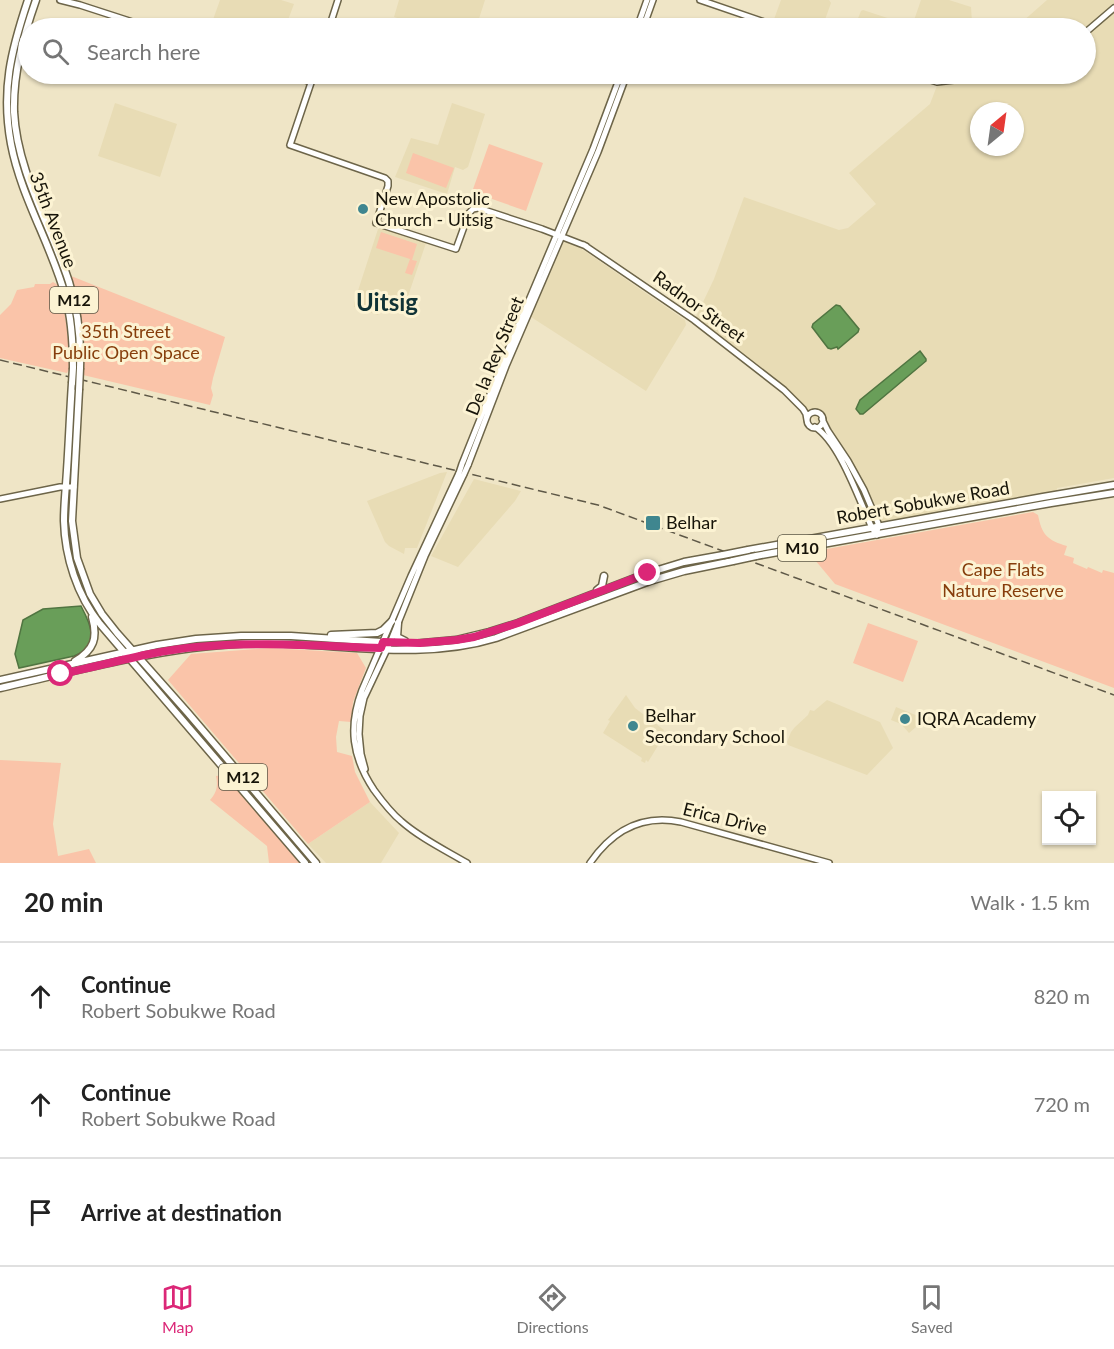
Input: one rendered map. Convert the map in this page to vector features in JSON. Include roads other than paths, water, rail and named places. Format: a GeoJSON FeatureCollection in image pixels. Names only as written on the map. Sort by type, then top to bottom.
{"type":"FeatureCollection","features":[{"type":"Feature","properties":{"kind":"main road","name":"35th Avenue"},"geometry":{"type":"LineString","coordinates":[[22,18],[28,0]]}},
{"type":"Feature","properties":{"kind":"main road","name":"35th Avenue"},"geometry":{"type":"LineString","coordinates":[[30,18],[36,0]]}},
{"type":"Feature","properties":{"kind":"main road","name":"35th Avenue"},"geometry":{"type":"LineString","coordinates":[[18,32],[8,73],[9,132],[18,171],[66,298],[77,368],[79,390],[64,526],[69,558],[81,593],[91,612],[124,652]]}},
{"type":"Feature","properties":{"kind":"main road","name":"35th Avenue"},"geometry":{"type":"LineString","coordinates":[[18,61],[14,111],[21,153],[30,183],[66,272],[74,298],[80,333],[77,368],[72,383],[70,487],[77,558],[90,594],[102,614],[132,650]]}},
{"type":"Feature","properties":{"kind":"main road","name":"Robert Sobukwe Road"},"geometry":{"type":"LineString","coordinates":[[0,688],[138,657],[195,647],[255,643],[385,646],[474,637],[518,623],[656,570],[684,562],[1114,485]]}},
{"type":"Feature","properties":{"kind":"main road","name":"Robert Sobukwe Road"},"geometry":{"type":"LineString","coordinates":[[0,680],[132,650],[196,639],[301,636],[416,651],[438,649],[491,640],[650,581],[684,571],[756,556],[1114,493]]}},
{"type":"Feature","properties":{"kind":"main road"},"geometry":{"type":"LineString","coordinates":[[592,594],[602,586],[604,576]]}},
{"type":"Feature","properties":{"kind":"main road"},"geometry":{"type":"LineString","coordinates":[[66,665],[85,655],[92,646],[95,630],[91,612]]}},
{"type":"Feature","properties":{"kind":"main road"},"geometry":{"type":"LineString","coordinates":[[301,636],[377,633],[395,622],[398,638],[412,644]]}},
{"type":"Feature","properties":{"kind":"main road","name":"M12"},"geometry":{"type":"LineString","coordinates":[[132,650],[316,863]]}},
{"type":"Feature","properties":{"kind":"main road","name":"M12"},"geometry":{"type":"LineString","coordinates":[[124,652],[305,863]]}},
{"type":"Feature","properties":{"kind":"street"},"geometry":{"type":"LineString","coordinates":[[60,0],[120,18]]}},
{"type":"Feature","properties":{"kind":"street"},"geometry":{"type":"LineString","coordinates":[[71,0],[80,5]]}},
{"type":"Feature","properties":{"kind":"street"},"geometry":{"type":"LineString","coordinates":[[332,18],[338,0]]}},
{"type":"Feature","properties":{"kind":"street"},"geometry":{"type":"LineString","coordinates":[[641,18],[647,0]]}},
{"type":"Feature","properties":{"kind":"street"},"geometry":{"type":"LineString","coordinates":[[647,18],[653,0]]}},
{"type":"Feature","properties":{"kind":"street"},"geometry":{"type":"LineString","coordinates":[[700,0],[753,18]]}},
{"type":"Feature","properties":{"kind":"street"},"geometry":{"type":"LineString","coordinates":[[1096,23],[1114,8]]}},
{"type":"Feature","properties":{"kind":"street","name":"Radnor Street"},"geometry":{"type":"LineString","coordinates":[[310,84],[290,145],[383,176],[388,186],[376,223],[456,249],[469,213],[475,208],[572,236],[694,320],[813,412]]}},
{"type":"Feature","properties":{"kind":"street","name":"De la Rey Street"},"geometry":{"type":"LineString","coordinates":[[467,863],[404,824],[388,809],[374,789],[361,754],[359,723],[361,709],[395,622],[509,360],[617,84]]}},
{"type":"Feature","properties":{"kind":"street","name":"De la Rey Street"},"geometry":{"type":"LineString","coordinates":[[560,234],[598,152],[623,84]]}},
{"type":"Feature","properties":{"kind":"street","name":"Radnor Street"},"geometry":{"type":"LineString","coordinates":[[791,396],[804,411],[807,420]]}},
{"type":"Feature","properties":{"kind":"street"},"geometry":{"type":"LineString","coordinates":[[875,527],[878,523],[864,490],[819,414],[813,412],[807,420],[810,425],[821,432],[844,465],[877,535]]}},
{"type":"Feature","properties":{"kind":"street"},"geometry":{"type":"LineString","coordinates":[[815,427],[820,425],[822,419]]}},
{"type":"Feature","properties":{"kind":"street"},"geometry":{"type":"LineString","coordinates":[[0,499],[70,487]]}},
{"type":"Feature","properties":{"kind":"street"},"geometry":{"type":"LineString","coordinates":[[857,493],[864,490]]}},
{"type":"Feature","properties":{"kind":"street","name":"Erica Drive"},"geometry":{"type":"LineString","coordinates":[[590,863],[604,845],[626,829],[647,822],[663,820],[681,822],[829,863]]}},
{"type":"Feature","properties":{"kind":"railway"},"geometry":{"type":"LineString","coordinates":[[0,360],[598,505],[1114,695]]}},
{"type":"Feature","properties":{"kind":"place","name":"New Apostolic Church - Uitsig"},"geometry":{"type":"Point","coordinates":[363,209]}},
{"type":"Feature","properties":{"kind":"place","name":"Belhar"},"geometry":{"type":"Point","coordinates":[653,523]}},
{"type":"Feature","properties":{"kind":"place","name":"IQRA Academy"},"geometry":{"type":"Point","coordinates":[905,719]}},
{"type":"Feature","properties":{"kind":"place","name":"Belhar Secondary School"},"geometry":{"type":"Point","coordinates":[633,726]}},
{"type":"Feature","properties":{"kind":"district","name":"Uitsig"},"geometry":{"type":"Point","coordinates":[387,303]}},
{"type":"Feature","properties":{"kind":"park label","name":"35th Street Public Open Space"},"geometry":{"type":"Point","coordinates":[126,342]}},
{"type":"Feature","properties":{"kind":"park label","name":"Cape Flats Nature Reserve"},"geometry":{"type":"Point","coordinates":[1003,580]}}]}
